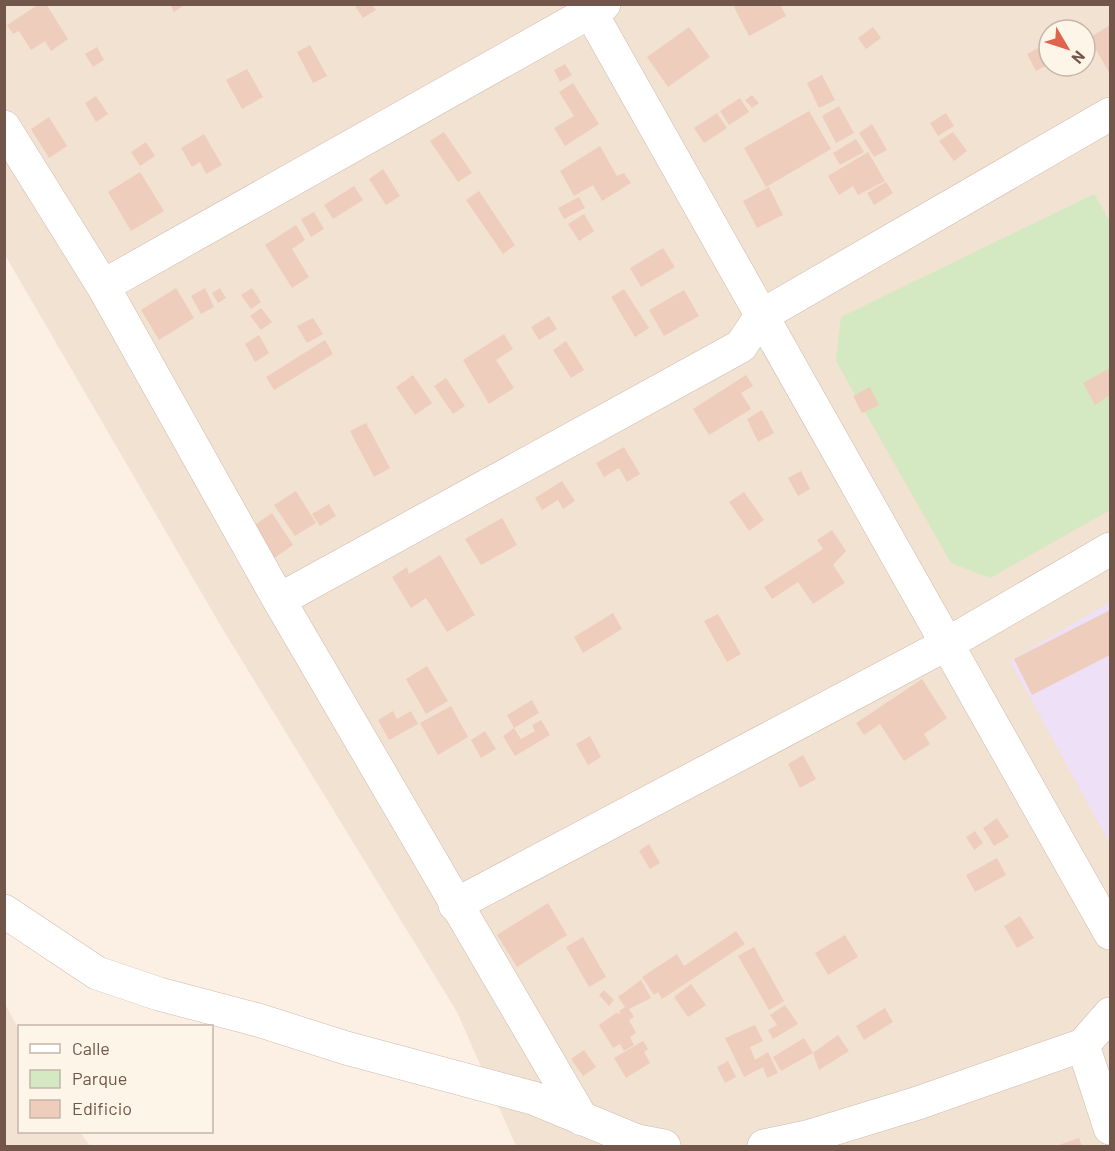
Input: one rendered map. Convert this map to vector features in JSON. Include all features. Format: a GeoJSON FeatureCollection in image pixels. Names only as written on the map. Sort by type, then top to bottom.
{"type":"FeatureCollection","features":[{"type":"Feature","properties":{"kind":"street"},"geometry":{"type":"LineString","coordinates":[[103,286],[593,7],[761,316],[1110,933]]}},
{"type":"Feature","properties":{"kind":"street"},"geometry":{"type":"LineString","coordinates":[[279,600],[741,346],[761,316],[1110,114]]}},
{"type":"Feature","properties":{"kind":"street"},"geometry":{"type":"LineString","coordinates":[[4,128],[103,286],[279,600],[582,1119]]}},
{"type":"Feature","properties":{"kind":"street"},"geometry":{"type":"LineString","coordinates":[[455,905],[947,644],[1110,549]]}},
{"type":"Feature","properties":{"kind":"street"},"geometry":{"type":"LineString","coordinates":[[4,911],[97,973],[159,994],[533,1098],[637,1141],[664,1146]]}},
{"type":"Feature","properties":{"kind":"street"},"geometry":{"type":"LineString","coordinates":[[764,1146],[807,1137],[918,1103],[1083,1045],[1110,1014]]}},
{"type":"Feature","properties":{"kind":"street"},"geometry":{"type":"LineString","coordinates":[[1083,1045],[1110,1128]]}},
{"type":"Feature","properties":{"kind":"shaded area"},"geometry":{"type":"Polygon","coordinates":[[[4,5],[1110,5],[1110,1146],[516,1146],[457,1012],[222,628],[5,255],[4,5]]]}},
{"type":"Feature","properties":{"kind":"shaded area"},"geometry":{"type":"Polygon","coordinates":[[[1110,602],[1110,844],[1010,661],[1110,602]]]}},
{"type":"Feature","properties":{"kind":"shaded area"},"geometry":{"type":"Polygon","coordinates":[[[4,1002],[18,1028],[18,1133],[81,1133],[90,1146],[5,1146],[4,1002]]]}},
{"type":"Feature","properties":{"kind":"green space"},"geometry":{"type":"Polygon","coordinates":[[[1094,194],[1110,222],[1110,510],[990,578],[951,563],[836,361],[841,317],[1094,194]]]}},
{"type":"Feature","properties":{"kind":"building"},"geometry":{"type":"Polygon","coordinates":[[[39,4],[46,4],[68,39],[51,51],[45,41],[31,50],[19,31],[13,34],[7,25],[39,4]]]}},
{"type":"Feature","properties":{"kind":"building"},"geometry":{"type":"Polygon","coordinates":[[[170,4],[186,4],[174,12],[170,4]]]}},
{"type":"Feature","properties":{"kind":"building"},"geometry":{"type":"Polygon","coordinates":[[[372,4],[376,10],[363,18],[355,6],[372,4]]]}},
{"type":"Feature","properties":{"kind":"building"},"geometry":{"type":"Polygon","coordinates":[[[738,4],[780,4],[786,16],[749,36],[734,7],[738,4]]]}},
{"type":"Feature","properties":{"kind":"building"},"geometry":{"type":"Polygon","coordinates":[[[1110,25],[1110,74],[1097,52],[1097,33],[1110,25]]]}},
{"type":"Feature","properties":{"kind":"building"},"geometry":{"type":"Polygon","coordinates":[[[689,27],[710,57],[668,87],[647,57],[689,27]]]}},
{"type":"Feature","properties":{"kind":"building"},"geometry":{"type":"Polygon","coordinates":[[[873,27],[881,38],[866,49],[858,38],[873,27]]]}},
{"type":"Feature","properties":{"kind":"building"},"geometry":{"type":"Polygon","coordinates":[[[310,45],[327,76],[313,83],[297,52],[310,45]]]}},
{"type":"Feature","properties":{"kind":"building"},"geometry":{"type":"Polygon","coordinates":[[[97,47],[104,60],[93,67],[85,54],[97,47]]]}},
{"type":"Feature","properties":{"kind":"building"},"geometry":{"type":"Polygon","coordinates":[[[1037,49],[1037,70],[1036,71],[1027,54],[1037,49]]]}},
{"type":"Feature","properties":{"kind":"building"},"geometry":{"type":"Polygon","coordinates":[[[565,64],[572,75],[560,82],[554,70],[565,64]]]}},
{"type":"Feature","properties":{"kind":"building"},"geometry":{"type":"Polygon","coordinates":[[[247,69],[263,97],[242,109],[226,80],[247,69]]]}},
{"type":"Feature","properties":{"kind":"building"},"geometry":{"type":"Polygon","coordinates":[[[822,75],[835,100],[819,108],[807,83],[822,75]]]}},
{"type":"Feature","properties":{"kind":"building"},"geometry":{"type":"Polygon","coordinates":[[[573,83],[599,124],[565,146],[554,128],[574,116],[559,92],[573,83]]]}},
{"type":"Feature","properties":{"kind":"building"},"geometry":{"type":"Polygon","coordinates":[[[752,95],[759,103],[752,108],[745,100],[752,95]]]}},
{"type":"Feature","properties":{"kind":"building"},"geometry":{"type":"Polygon","coordinates":[[[96,96],[108,114],[96,122],[85,103],[96,96]]]}},
{"type":"Feature","properties":{"kind":"building"},"geometry":{"type":"Polygon","coordinates":[[[740,98],[749,112],[729,125],[720,111],[740,98]]]}},
{"type":"Feature","properties":{"kind":"building"},"geometry":{"type":"Polygon","coordinates":[[[839,106],[854,133],[836,143],[822,116],[839,106]]]}},
{"type":"Feature","properties":{"kind":"building"},"geometry":{"type":"Polygon","coordinates":[[[809,111],[831,149],[766,187],[744,148],[809,111]]]}},
{"type":"Feature","properties":{"kind":"building"},"geometry":{"type":"Polygon","coordinates":[[[717,113],[727,128],[704,143],[694,128],[717,113]]]}},
{"type":"Feature","properties":{"kind":"building"},"geometry":{"type":"Polygon","coordinates":[[[946,113],[954,126],[938,136],[930,123],[946,113]]]}},
{"type":"Feature","properties":{"kind":"building"},"geometry":{"type":"Polygon","coordinates":[[[49,117],[67,146],[49,158],[31,129],[49,117]]]}},
{"type":"Feature","properties":{"kind":"building"},"geometry":{"type":"Polygon","coordinates":[[[872,124],[887,150],[874,157],[859,133],[872,124]]]}},
{"type":"Feature","properties":{"kind":"building"},"geometry":{"type":"Polygon","coordinates":[[[444,132],[472,173],[458,182],[430,141],[444,132]]]}},
{"type":"Feature","properties":{"kind":"building"},"geometry":{"type":"Polygon","coordinates":[[[953,132],[967,151],[954,161],[939,141],[953,132]]]}},
{"type":"Feature","properties":{"kind":"building"},"geometry":{"type":"Polygon","coordinates":[[[204,134],[222,165],[206,174],[200,162],[192,167],[181,148],[204,134]]]}},
{"type":"Feature","properties":{"kind":"building"},"geometry":{"type":"Polygon","coordinates":[[[856,139],[864,152],[840,165],[833,153],[856,139]]]}},
{"type":"Feature","properties":{"kind":"building"},"geometry":{"type":"Polygon","coordinates":[[[146,142],[155,156],[140,166],[131,152],[146,142]]]}},
{"type":"Feature","properties":{"kind":"building"},"geometry":{"type":"Polygon","coordinates":[[[600,146],[617,176],[624,173],[631,183],[602,201],[593,185],[574,196],[560,171],[600,146]]]}},
{"type":"Feature","properties":{"kind":"building"},"geometry":{"type":"Polygon","coordinates":[[[868,152],[885,181],[858,195],[853,186],[839,195],[828,176],[868,152]]]}},
{"type":"Feature","properties":{"kind":"building"},"geometry":{"type":"Polygon","coordinates":[[[383,169],[400,196],[386,205],[369,179],[383,169]]]}},
{"type":"Feature","properties":{"kind":"building"},"geometry":{"type":"Polygon","coordinates":[[[140,172],[164,211],[131,231],[108,192],[140,172]]]}},
{"type":"Feature","properties":{"kind":"building"},"geometry":{"type":"Polygon","coordinates":[[[886,182],[893,193],[874,205],[867,193],[886,182]]]}},
{"type":"Feature","properties":{"kind":"building"},"geometry":{"type":"Polygon","coordinates":[[[354,186],[363,200],[333,219],[324,205],[354,186]]]}},
{"type":"Feature","properties":{"kind":"building"},"geometry":{"type":"Polygon","coordinates":[[[769,187],[783,215],[757,228],[743,201],[769,187]]]}},
{"type":"Feature","properties":{"kind":"building"},"geometry":{"type":"Polygon","coordinates":[[[479,191],[515,245],[503,254],[466,200],[479,191]]]}},
{"type":"Feature","properties":{"kind":"building"},"geometry":{"type":"Polygon","coordinates":[[[579,197],[585,208],[564,219],[558,208],[579,197]]]}},
{"type":"Feature","properties":{"kind":"building"},"geometry":{"type":"Polygon","coordinates":[[[314,212],[324,229],[311,237],[301,219],[314,212]]]}},
{"type":"Feature","properties":{"kind":"building"},"geometry":{"type":"Polygon","coordinates":[[[584,214],[594,231],[579,241],[568,224],[584,214]]]}},
{"type":"Feature","properties":{"kind":"building"},"geometry":{"type":"Polygon","coordinates":[[[296,225],[305,240],[292,249],[309,277],[292,288],[265,245],[296,225]]]}},
{"type":"Feature","properties":{"kind":"building"},"geometry":{"type":"Polygon","coordinates":[[[663,248],[675,267],[641,287],[630,268],[663,248]]]}},
{"type":"Feature","properties":{"kind":"building"},"geometry":{"type":"Polygon","coordinates":[[[176,288],[194,318],[159,340],[141,310],[176,288]]]}},
{"type":"Feature","properties":{"kind":"building"},"geometry":{"type":"Polygon","coordinates":[[[205,288],[214,307],[201,314],[191,296],[205,288]]]}},
{"type":"Feature","properties":{"kind":"building"},"geometry":{"type":"Polygon","coordinates":[[[220,288],[226,298],[218,303],[212,293],[220,288]]]}},
{"type":"Feature","properties":{"kind":"building"},"geometry":{"type":"Polygon","coordinates":[[[252,288],[261,302],[251,309],[241,295],[252,288]]]}},
{"type":"Feature","properties":{"kind":"building"},"geometry":{"type":"Polygon","coordinates":[[[624,289],[649,328],[635,337],[611,297],[624,289]]]}},
{"type":"Feature","properties":{"kind":"building"},"geometry":{"type":"Polygon","coordinates":[[[684,290],[699,316],[664,336],[649,310],[684,290]]]}},
{"type":"Feature","properties":{"kind":"building"},"geometry":{"type":"Polygon","coordinates":[[[261,308],[272,322],[261,330],[250,316],[261,308]]]}},
{"type":"Feature","properties":{"kind":"building"},"geometry":{"type":"Polygon","coordinates":[[[549,316],[557,329],[539,340],[531,327],[549,316]]]}},
{"type":"Feature","properties":{"kind":"building"},"geometry":{"type":"Polygon","coordinates":[[[313,318],[323,334],[307,343],[297,326],[313,318]]]}},
{"type":"Feature","properties":{"kind":"building"},"geometry":{"type":"Polygon","coordinates":[[[504,334],[513,349],[496,360],[514,388],[489,404],[463,360],[504,334]]]}},
{"type":"Feature","properties":{"kind":"building"},"geometry":{"type":"Polygon","coordinates":[[[259,335],[269,353],[255,362],[245,344],[259,335]]]}},
{"type":"Feature","properties":{"kind":"building"},"geometry":{"type":"Polygon","coordinates":[[[325,340],[333,354],[274,390],[266,377],[325,340]]]}},
{"type":"Feature","properties":{"kind":"building"},"geometry":{"type":"Polygon","coordinates":[[[566,341],[584,370],[571,378],[553,350],[566,341]]]}},
{"type":"Feature","properties":{"kind":"building"},"geometry":{"type":"Polygon","coordinates":[[[1110,368],[1110,395],[1095,405],[1083,383],[1110,368]]]}},
{"type":"Feature","properties":{"kind":"building"},"geometry":{"type":"Polygon","coordinates":[[[413,375],[432,403],[415,415],[396,387],[413,375]]]}},
{"type":"Feature","properties":{"kind":"building"},"geometry":{"type":"Polygon","coordinates":[[[746,375],[753,386],[741,393],[751,409],[709,435],[693,409],[746,375]]]}},
{"type":"Feature","properties":{"kind":"building"},"geometry":{"type":"Polygon","coordinates":[[[446,378],[465,406],[453,414],[434,386],[446,378]]]}},
{"type":"Feature","properties":{"kind":"building"},"geometry":{"type":"Polygon","coordinates":[[[870,387],[879,405],[862,413],[853,396],[870,387]]]}},
{"type":"Feature","properties":{"kind":"building"},"geometry":{"type":"Polygon","coordinates":[[[762,410],[774,433],[758,442],[747,419],[762,410]]]}},
{"type":"Feature","properties":{"kind":"building"},"geometry":{"type":"Polygon","coordinates":[[[366,423],[390,468],[374,477],[350,431],[366,423]]]}},
{"type":"Feature","properties":{"kind":"building"},"geometry":{"type":"Polygon","coordinates":[[[624,447],[640,474],[627,482],[619,468],[604,477],[596,463],[624,447]]]}},
{"type":"Feature","properties":{"kind":"building"},"geometry":{"type":"Polygon","coordinates":[[[801,471],[810,489],[798,496],[788,478],[801,471]]]}},
{"type":"Feature","properties":{"kind":"building"},"geometry":{"type":"Polygon","coordinates":[[[562,481],[575,501],[563,509],[558,500],[542,510],[535,498],[562,481]]]}},
{"type":"Feature","properties":{"kind":"building"},"geometry":{"type":"Polygon","coordinates":[[[296,491],[316,523],[295,536],[274,505],[296,491]]]}},
{"type":"Feature","properties":{"kind":"building"},"geometry":{"type":"Polygon","coordinates":[[[744,492],[764,520],[749,531],[729,502],[744,492]]]}},
{"type":"Feature","properties":{"kind":"building"},"geometry":{"type":"Polygon","coordinates":[[[329,504],[336,516],[320,526],[312,514],[329,504]]]}},
{"type":"Feature","properties":{"kind":"building"},"geometry":{"type":"Polygon","coordinates":[[[272,513],[293,545],[273,559],[252,527],[272,513]]]}},
{"type":"Feature","properties":{"kind":"building"},"geometry":{"type":"Polygon","coordinates":[[[502,518],[517,545],[481,565],[465,539],[502,518]]]}},
{"type":"Feature","properties":{"kind":"building"},"geometry":{"type":"Polygon","coordinates":[[[832,530],[846,551],[833,565],[845,583],[813,604],[798,582],[772,599],[764,587],[823,549],[817,540],[832,530]]]}},
{"type":"Feature","properties":{"kind":"building"},"geometry":{"type":"Polygon","coordinates":[[[440,555],[475,615],[447,632],[426,598],[411,608],[392,577],[407,567],[409,574],[440,555]]]}},
{"type":"Feature","properties":{"kind":"building"},"geometry":{"type":"Polygon","coordinates":[[[1110,610],[1110,655],[1032,695],[1014,659],[1110,610]]]}},
{"type":"Feature","properties":{"kind":"building"},"geometry":{"type":"Polygon","coordinates":[[[613,613],[622,629],[583,653],[574,637],[613,613]]]}},
{"type":"Feature","properties":{"kind":"building"},"geometry":{"type":"Polygon","coordinates":[[[718,614],[741,654],[727,662],[704,621],[718,614]]]}},
{"type":"Feature","properties":{"kind":"building"},"geometry":{"type":"Polygon","coordinates":[[[427,666],[448,701],[426,714],[406,679],[427,666]]]}},
{"type":"Feature","properties":{"kind":"building"},"geometry":{"type":"Polygon","coordinates":[[[922,679],[947,718],[924,734],[930,744],[904,761],[880,724],[864,735],[856,723],[922,679]]]}},
{"type":"Feature","properties":{"kind":"building"},"geometry":{"type":"Polygon","coordinates":[[[532,700],[539,713],[514,728],[507,715],[532,700]]]}},
{"type":"Feature","properties":{"kind":"building"},"geometry":{"type":"Polygon","coordinates":[[[451,706],[468,737],[438,755],[420,723],[451,706]]]}},
{"type":"Feature","properties":{"kind":"building"},"geometry":{"type":"Polygon","coordinates":[[[393,711],[397,719],[411,711],[418,724],[389,740],[378,720],[393,711]]]}},
{"type":"Feature","properties":{"kind":"building"},"geometry":{"type":"Polygon","coordinates":[[[541,720],[550,735],[515,756],[503,736],[514,728],[521,739],[535,731],[532,725],[541,720]]]}},
{"type":"Feature","properties":{"kind":"building"},"geometry":{"type":"Polygon","coordinates":[[[485,731],[496,749],[481,758],[471,740],[485,731]]]}},
{"type":"Feature","properties":{"kind":"building"},"geometry":{"type":"Polygon","coordinates":[[[590,736],[601,757],[588,765],[576,744],[590,736]]]}},
{"type":"Feature","properties":{"kind":"building"},"geometry":{"type":"Polygon","coordinates":[[[803,755],[816,779],[800,788],[788,764],[803,755]]]}},
{"type":"Feature","properties":{"kind":"building"},"geometry":{"type":"Polygon","coordinates":[[[997,818],[1009,837],[994,846],[983,828],[997,818]]]}},
{"type":"Feature","properties":{"kind":"building"},"geometry":{"type":"Polygon","coordinates":[[[975,831],[983,843],[974,850],[966,837],[975,831]]]}},
{"type":"Feature","properties":{"kind":"building"},"geometry":{"type":"Polygon","coordinates":[[[649,844],[660,863],[650,869],[639,851],[649,844]]]}},
{"type":"Feature","properties":{"kind":"building"},"geometry":{"type":"Polygon","coordinates":[[[997,858],[1006,875],[975,892],[966,875],[997,858]]]}},
{"type":"Feature","properties":{"kind":"building"},"geometry":{"type":"Polygon","coordinates":[[[548,903],[567,935],[517,967],[497,935],[548,903]]]}},
{"type":"Feature","properties":{"kind":"building"},"geometry":{"type":"Polygon","coordinates":[[[1020,916],[1034,938],[1017,948],[1004,926],[1020,916]]]}},
{"type":"Feature","properties":{"kind":"building"},"geometry":{"type":"Polygon","coordinates":[[[736,931],[745,944],[662,999],[658,992],[654,995],[642,977],[677,954],[684,966],[736,931]]]}},
{"type":"Feature","properties":{"kind":"building"},"geometry":{"type":"Polygon","coordinates":[[[845,935],[858,957],[828,975],[815,953],[845,935]]]}},
{"type":"Feature","properties":{"kind":"building"},"geometry":{"type":"Polygon","coordinates":[[[583,937],[606,977],[589,987],[566,947],[583,937]]]}},
{"type":"Feature","properties":{"kind":"building"},"geometry":{"type":"Polygon","coordinates":[[[754,947],[784,1001],[769,1010],[738,956],[754,947]]]}},
{"type":"Feature","properties":{"kind":"building"},"geometry":{"type":"Polygon","coordinates":[[[641,980],[651,998],[629,1009],[634,1017],[629,1020],[636,1033],[630,1037],[634,1045],[624,1051],[620,1044],[613,1048],[599,1025],[616,1013],[621,1014],[619,1011],[625,1007],[618,997],[641,980]]]}},
{"type":"Feature","properties":{"kind":"building"},"geometry":{"type":"Polygon","coordinates":[[[691,984],[706,1005],[688,1017],[674,997],[691,984]]]}},
{"type":"Feature","properties":{"kind":"building"},"geometry":{"type":"Polygon","coordinates":[[[604,990],[614,1000],[609,1006],[599,995],[604,990]]]}},
{"type":"Feature","properties":{"kind":"building"},"geometry":{"type":"Polygon","coordinates":[[[785,1005],[798,1024],[773,1039],[768,1030],[777,1025],[770,1015],[785,1005]]]}},
{"type":"Feature","properties":{"kind":"building"},"geometry":{"type":"Polygon","coordinates":[[[885,1008],[893,1022],[864,1040],[856,1026],[885,1008]]]}},
{"type":"Feature","properties":{"kind":"building"},"geometry":{"type":"Polygon","coordinates":[[[755,1025],[763,1041],[750,1047],[755,1060],[768,1052],[778,1073],[767,1078],[763,1067],[744,1077],[725,1038],[755,1025]]]}},
{"type":"Feature","properties":{"kind":"building"},"geometry":{"type":"Polygon","coordinates":[[[838,1035],[849,1051],[819,1070],[813,1053],[838,1035]]]}},
{"type":"Feature","properties":{"kind":"building"},"geometry":{"type":"Polygon","coordinates":[[[804,1038],[813,1053],[781,1071],[773,1057],[804,1038]]]}},
{"type":"Feature","properties":{"kind":"building"},"geometry":{"type":"Polygon","coordinates":[[[643,1041],[648,1049],[644,1052],[650,1063],[626,1078],[614,1058],[643,1041]]]}},
{"type":"Feature","properties":{"kind":"building"},"geometry":{"type":"Polygon","coordinates":[[[584,1050],[596,1067],[583,1076],[571,1059],[584,1050]]]}},
{"type":"Feature","properties":{"kind":"building"},"geometry":{"type":"Polygon","coordinates":[[[728,1061],[736,1077],[725,1083],[717,1067],[728,1061]]]}},
{"type":"Feature","properties":{"kind":"building"},"geometry":{"type":"Polygon","coordinates":[[[1079,1138],[1082,1146],[1056,1146],[1079,1138]]]}}]}
